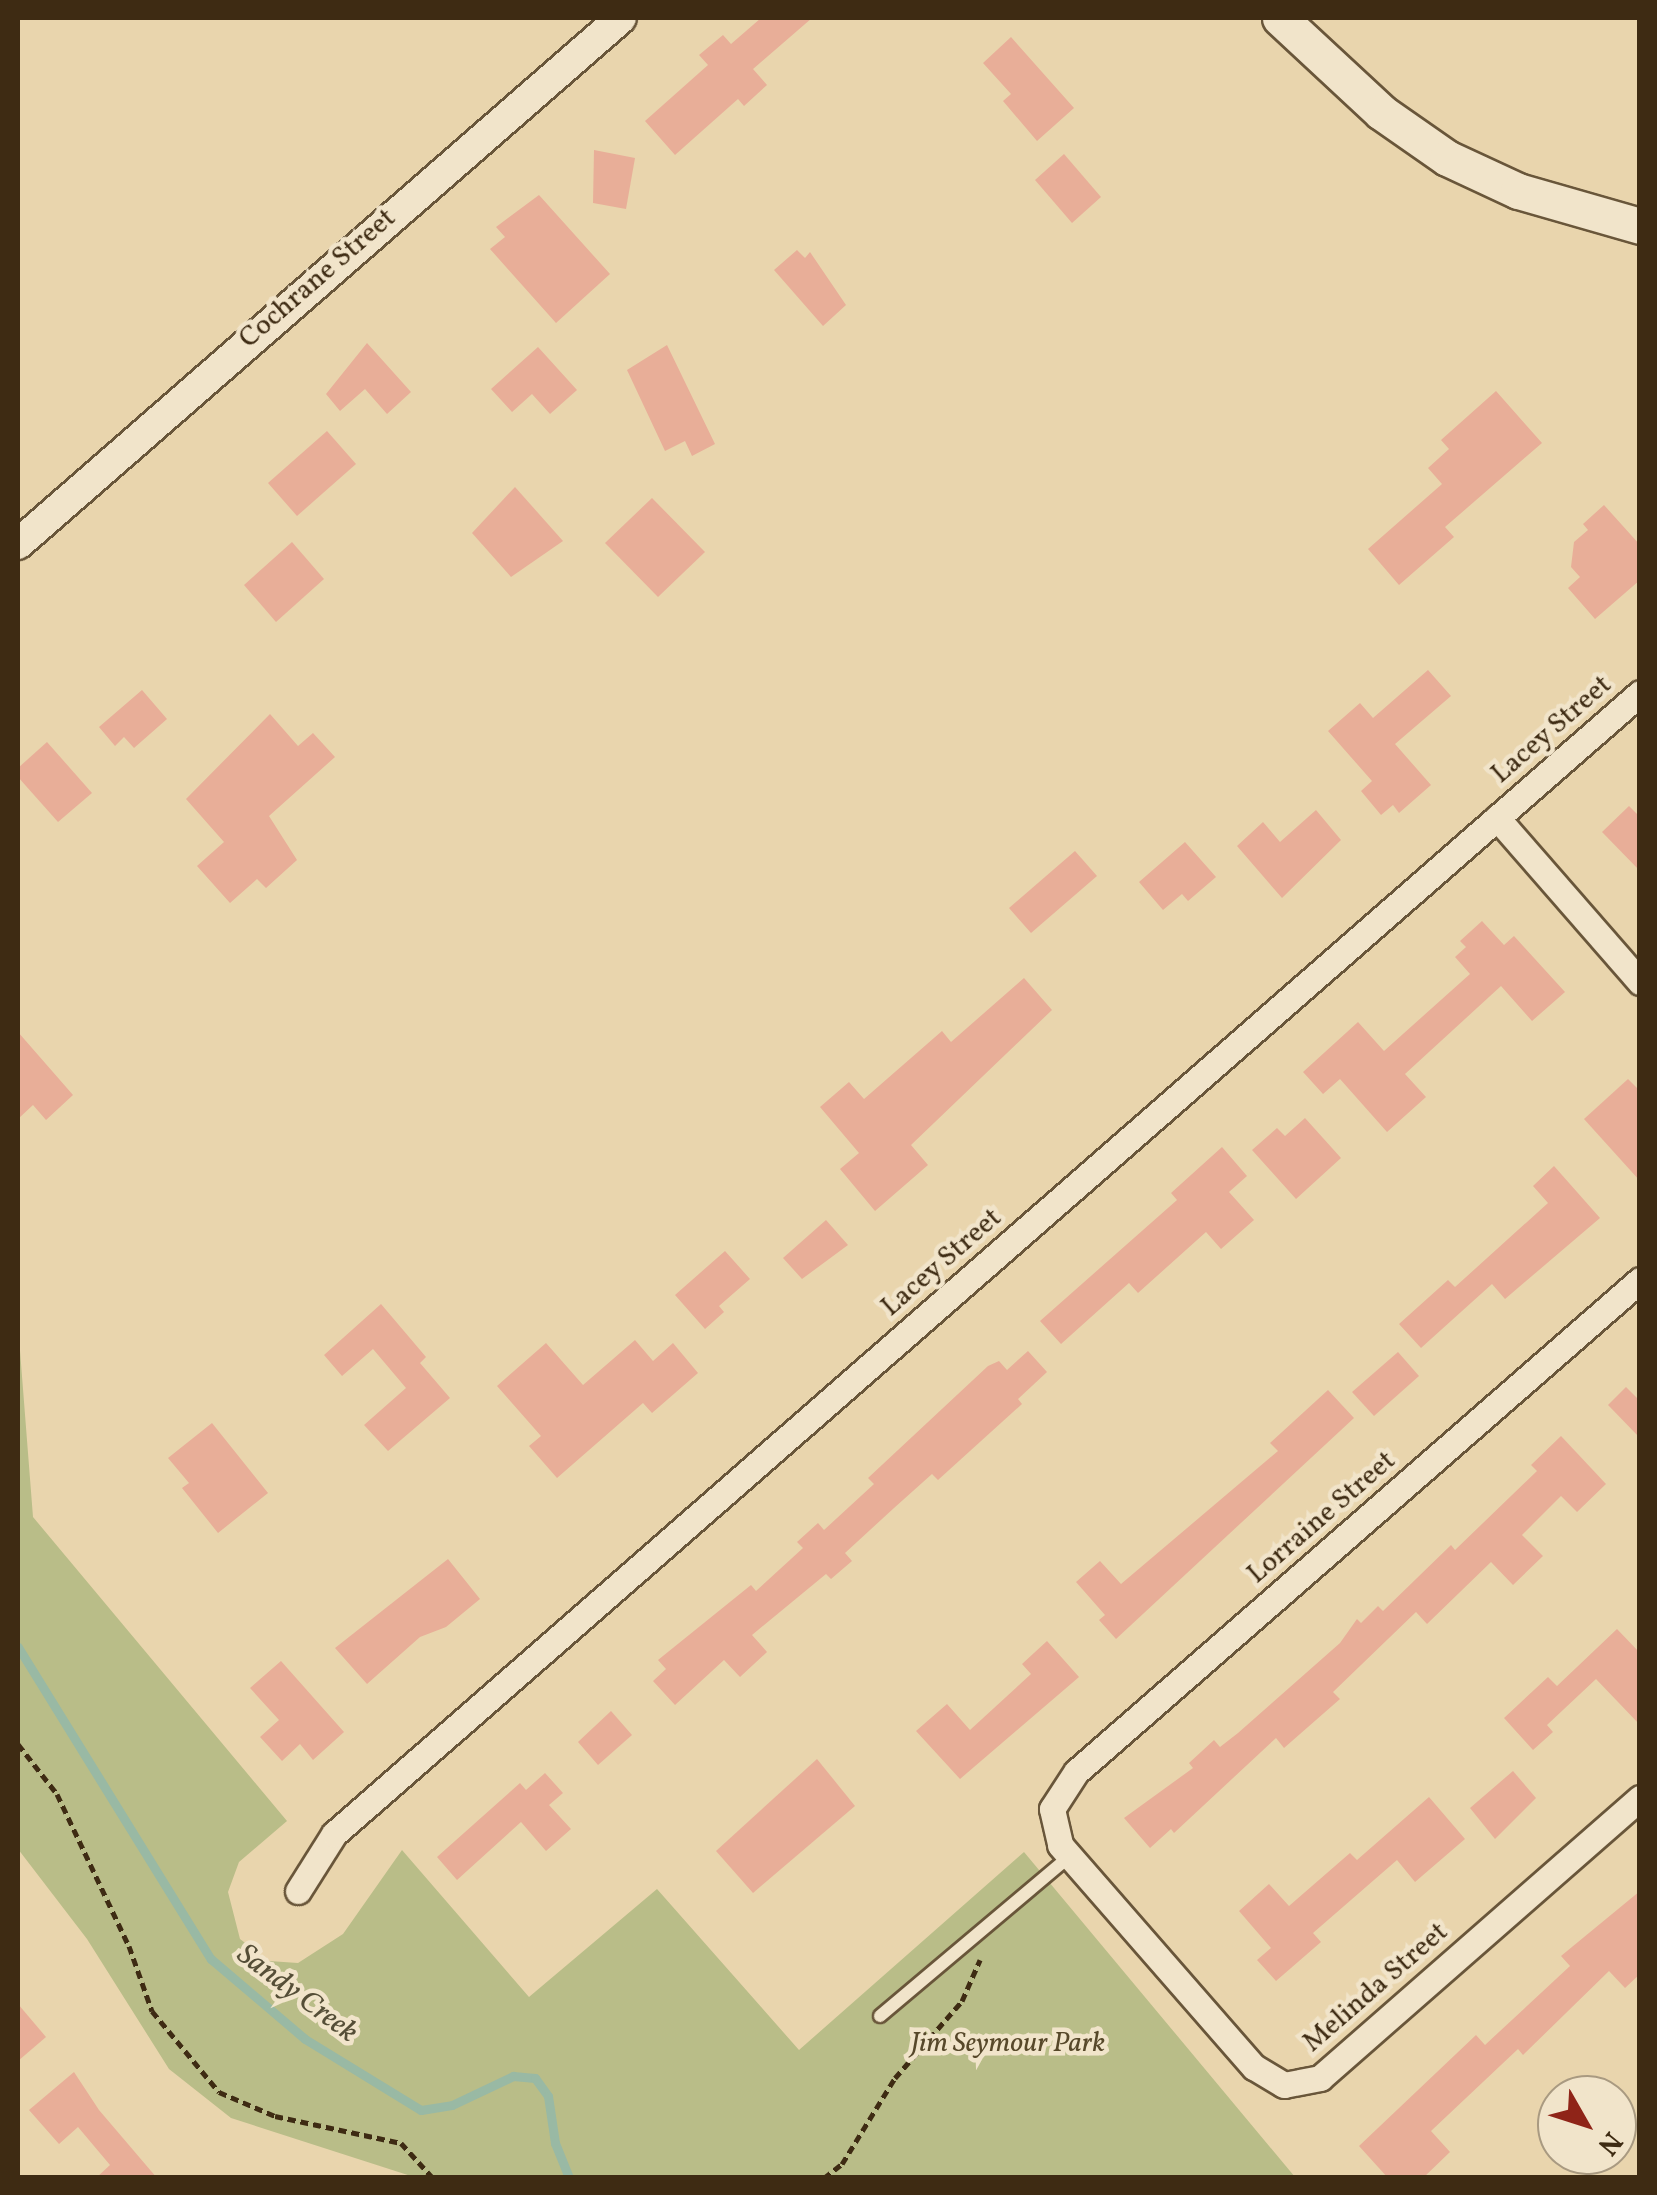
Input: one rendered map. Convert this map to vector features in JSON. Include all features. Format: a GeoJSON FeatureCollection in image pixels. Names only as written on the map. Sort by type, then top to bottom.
{"type":"FeatureCollection","features":[{"type":"Feature","properties":{"kind":"main road"},"geometry":{"type":"LineString","coordinates":[[1280,18],[1381,112],[1448,158],[1518,190],[1640,226]]}},
{"type":"Feature","properties":{"kind":"street","name":"Cochrane Street"},"geometry":{"type":"LineString","coordinates":[[18,544],[622,18]]}},
{"type":"Feature","properties":{"kind":"street","name":"Lacey Street"},"geometry":{"type":"LineString","coordinates":[[298,1891],[334,1834],[1640,693]]}},
{"type":"Feature","properties":{"kind":"street"},"geometry":{"type":"LineString","coordinates":[[1498,818],[1640,982]]}},
{"type":"Feature","properties":{"kind":"street","name":"Lorraine Street"},"geometry":{"type":"LineString","coordinates":[[1052,1808],[1076,1772],[1640,1280]]}},
{"type":"Feature","properties":{"kind":"street","name":"Melinda Street"},"geometry":{"type":"LineString","coordinates":[[1052,1808],[1070,1856],[1254,2067],[1284,2085],[1320,2078],[1640,1798]]}},
{"type":"Feature","properties":{"kind":"lane"},"geometry":{"type":"LineString","coordinates":[[880,2016],[1070,1856]]}},
{"type":"Feature","properties":{"kind":"path"},"geometry":{"type":"LineString","coordinates":[[18,1744],[57,1794],[129,1946],[152,2010],[220,2092],[275,2116],[401,2143],[433,2178]]}},
{"type":"Feature","properties":{"kind":"path"},"geometry":{"type":"LineString","coordinates":[[824,2178],[842,2164],[896,2078],[962,2001],[982,1953]]}},
{"type":"Feature","properties":{"kind":"green space","name":"Jim Seymour Park"},"geometry":{"type":"Polygon","coordinates":[[[18,1325],[33,1517],[287,1821],[239,1862],[228,1892],[240,1939],[269,1961],[298,1963],[343,1934],[402,1850],[529,1997],[657,1889],[799,2050],[1024,1852],[1295,2177],[414,2177],[231,2118],[169,2069],[87,1939],[18,1849],[18,1325]]]}},
{"type":"Feature","properties":{"kind":"building"},"geometry":{"type":"Polygon","coordinates":[[[761,18],[812,18],[753,69],[767,85],[744,106],[738,99],[675,155],[645,121],[708,65],[699,55],[723,35],[731,44],[761,18]]]}},
{"type":"Feature","properties":{"kind":"building"},"geometry":{"type":"Polygon","coordinates":[[[1011,37],[1074,108],[1037,141],[1003,101],[1011,94],[983,63],[1011,37]]]}},
{"type":"Feature","properties":{"kind":"building"},"geometry":{"type":"Polygon","coordinates":[[[594,150],[635,158],[626,209],[593,203],[594,150]]]}},
{"type":"Feature","properties":{"kind":"building"},"geometry":{"type":"Polygon","coordinates":[[[1064,154],[1101,197],[1072,223],[1035,180],[1064,154]]]}},
{"type":"Feature","properties":{"kind":"building"},"geometry":{"type":"Polygon","coordinates":[[[539,195],[610,274],[556,323],[490,249],[505,237],[496,227],[539,195]]]}},
{"type":"Feature","properties":{"kind":"building"},"geometry":{"type":"Polygon","coordinates":[[[797,250],[805,258],[810,252],[846,305],[823,326],[774,270],[797,250]]]}},
{"type":"Feature","properties":{"kind":"building"},"geometry":{"type":"Polygon","coordinates":[[[367,343],[411,392],[387,414],[365,389],[340,411],[326,394],[367,343]]]}},
{"type":"Feature","properties":{"kind":"building"},"geometry":{"type":"Polygon","coordinates":[[[667,345],[715,444],[692,456],[685,441],[665,451],[627,370],[667,345]]]}},
{"type":"Feature","properties":{"kind":"building"},"geometry":{"type":"Polygon","coordinates":[[[538,347],[577,390],[550,414],[532,394],[512,412],[491,389],[538,347]]]}},
{"type":"Feature","properties":{"kind":"building"},"geometry":{"type":"Polygon","coordinates":[[[1496,391],[1542,443],[1445,527],[1454,537],[1399,585],[1368,549],[1442,484],[1428,468],[1449,449],[1441,440],[1496,391]]]}},
{"type":"Feature","properties":{"kind":"building"},"geometry":{"type":"Polygon","coordinates":[[[327,431],[356,464],[297,516],[268,483],[327,431]]]}},
{"type":"Feature","properties":{"kind":"building"},"geometry":{"type":"Polygon","coordinates":[[[515,487],[563,541],[511,577],[472,533],[515,487]]]}},
{"type":"Feature","properties":{"kind":"building"},"geometry":{"type":"Polygon","coordinates":[[[652,498],[705,552],[658,597],[605,543],[652,498]]]}},
{"type":"Feature","properties":{"kind":"building"},"geometry":{"type":"Polygon","coordinates":[[[1604,505],[1640,545],[1640,580],[1595,619],[1568,588],[1580,577],[1571,567],[1574,542],[1588,530],[1583,524],[1604,505]]]}},
{"type":"Feature","properties":{"kind":"building"},"geometry":{"type":"Polygon","coordinates":[[[292,542],[324,579],[276,622],[244,585],[292,542]]]}},
{"type":"Feature","properties":{"kind":"building"},"geometry":{"type":"Polygon","coordinates":[[[1428,670],[1451,696],[1395,744],[1431,785],[1399,813],[1393,805],[1381,815],[1361,791],[1372,781],[1328,731],[1360,703],[1373,718],[1428,670]]]}},
{"type":"Feature","properties":{"kind":"building"},"geometry":{"type":"Polygon","coordinates":[[[142,690],[167,719],[134,748],[124,737],[115,746],[99,727],[142,690]]]}},
{"type":"Feature","properties":{"kind":"building"},"geometry":{"type":"Polygon","coordinates":[[[270,714],[298,746],[313,733],[335,757],[269,816],[297,860],[266,888],[257,879],[230,903],[197,866],[224,842],[186,799],[270,714]]]}},
{"type":"Feature","properties":{"kind":"building"},"geometry":{"type":"Polygon","coordinates":[[[47,742],[92,793],[58,822],[18,777],[18,768],[47,742]]]}},
{"type":"Feature","properties":{"kind":"building"},"geometry":{"type":"Polygon","coordinates":[[[1629,806],[1640,817],[1640,871],[1602,832],[1629,806]]]}},
{"type":"Feature","properties":{"kind":"building"},"geometry":{"type":"Polygon","coordinates":[[[1316,810],[1341,840],[1282,898],[1237,846],[1263,822],[1280,842],[1316,810]]]}},
{"type":"Feature","properties":{"kind":"building"},"geometry":{"type":"Polygon","coordinates":[[[1185,842],[1216,877],[1188,901],[1182,894],[1163,910],[1139,882],[1185,842]]]}},
{"type":"Feature","properties":{"kind":"building"},"geometry":{"type":"Polygon","coordinates":[[[1075,851],[1097,876],[1031,933],[1009,908],[1075,851]]]}},
{"type":"Feature","properties":{"kind":"building"},"geometry":{"type":"Polygon","coordinates":[[[1482,921],[1504,945],[1514,936],[1565,992],[1532,1021],[1501,986],[1405,1074],[1426,1097],[1387,1132],[1340,1079],[1323,1094],[1303,1072],[1358,1022],[1384,1051],[1470,974],[1455,957],[1466,947],[1460,941],[1482,921]]]}},
{"type":"Feature","properties":{"kind":"building"},"geometry":{"type":"Polygon","coordinates":[[[1024,978],[1052,1010],[911,1145],[928,1165],[875,1211],[840,1169],[859,1153],[820,1107],[849,1082],[864,1099],[942,1031],[951,1042],[1024,978]]]}},
{"type":"Feature","properties":{"kind":"building"},"geometry":{"type":"Polygon","coordinates":[[[18,1032],[73,1095],[46,1120],[33,1105],[18,1119],[18,1032]]]}},
{"type":"Feature","properties":{"kind":"building"},"geometry":{"type":"Polygon","coordinates":[[[1628,1079],[1640,1091],[1640,1181],[1584,1119],[1628,1079]]]}},
{"type":"Feature","properties":{"kind":"building"},"geometry":{"type":"Polygon","coordinates":[[[1305,1118],[1341,1158],[1296,1199],[1252,1150],[1277,1128],[1285,1136],[1305,1118]]]}},
{"type":"Feature","properties":{"kind":"building"},"geometry":{"type":"Polygon","coordinates":[[[1222,1147],[1247,1176],[1229,1192],[1254,1220],[1221,1249],[1206,1232],[1138,1293],[1129,1283],[1061,1344],[1040,1321],[1177,1200],[1171,1193],[1222,1147]]]}},
{"type":"Feature","properties":{"kind":"building"},"geometry":{"type":"Polygon","coordinates":[[[1554,1166],[1600,1218],[1505,1299],[1492,1284],[1421,1348],[1399,1324],[1448,1280],[1455,1287],[1548,1203],[1533,1186],[1554,1166]]]}},
{"type":"Feature","properties":{"kind":"building"},"geometry":{"type":"Polygon","coordinates":[[[826,1220],[848,1245],[802,1279],[783,1258],[826,1220]]]}},
{"type":"Feature","properties":{"kind":"building"},"geometry":{"type":"Polygon","coordinates":[[[725,1251],[750,1279],[719,1306],[724,1312],[705,1329],[675,1295],[725,1251]]]}},
{"type":"Feature","properties":{"kind":"building"},"geometry":{"type":"Polygon","coordinates":[[[381,1304],[426,1357],[420,1363],[450,1398],[388,1451],[364,1425],[406,1388],[373,1349],[342,1376],[324,1355],[381,1304]]]}},
{"type":"Feature","properties":{"kind":"building"},"geometry":{"type":"Polygon","coordinates":[[[635,1340],[653,1361],[673,1343],[698,1373],[652,1413],[643,1403],[557,1478],[529,1446],[541,1436],[497,1386],[546,1343],[583,1385],[635,1340]]]}},
{"type":"Feature","properties":{"kind":"building"},"geometry":{"type":"Polygon","coordinates":[[[1028,1351],[1047,1372],[1018,1399],[1022,1404],[938,1480],[932,1474],[894,1508],[845,1553],[852,1561],[831,1579],[826,1574],[752,1635],[767,1652],[740,1677],[724,1660],[675,1705],[653,1681],[666,1669],[658,1660],[751,1585],[756,1591],[803,1548],[797,1542],[818,1523],[824,1530],[874,1484],[868,1478],[988,1366],[999,1361],[1007,1370],[1028,1351]]]}},
{"type":"Feature","properties":{"kind":"building"},"geometry":{"type":"Polygon","coordinates":[[[1398,1352],[1419,1376],[1374,1416],[1352,1392],[1398,1352]]]}},
{"type":"Feature","properties":{"kind":"building"},"geometry":{"type":"Polygon","coordinates":[[[1626,1387],[1640,1401],[1640,1438],[1608,1405],[1626,1387]]]}},
{"type":"Feature","properties":{"kind":"building"},"geometry":{"type":"Polygon","coordinates":[[[1328,1390],[1354,1418],[1116,1639],[1099,1620],[1105,1615],[1076,1582],[1100,1561],[1121,1584],[1278,1451],[1270,1443],[1328,1390]]]}},
{"type":"Feature","properties":{"kind":"building"},"geometry":{"type":"Polygon","coordinates":[[[212,1423],[268,1493],[218,1533],[182,1488],[189,1483],[168,1458],[212,1423]]]}},
{"type":"Feature","properties":{"kind":"building"},"geometry":{"type":"Polygon","coordinates":[[[1561,1436],[1606,1484],[1577,1512],[1561,1496],[1522,1535],[1543,1556],[1513,1585],[1491,1562],[1427,1624],[1416,1612],[1333,1692],[1340,1699],[1284,1748],[1276,1738],[1174,1833],[1171,1829],[1150,1848],[1124,1818],[1193,1768],[1189,1763],[1214,1740],[1220,1747],[1238,1733],[1340,1643],[1357,1619],[1361,1623],[1378,1606],[1383,1611],[1451,1545],[1455,1550],[1537,1471],[1531,1465],[1561,1436]]]}},
{"type":"Feature","properties":{"kind":"building"},"geometry":{"type":"Polygon","coordinates":[[[448,1559],[480,1599],[446,1627],[420,1637],[367,1684],[335,1648],[448,1559]]]}},
{"type":"Feature","properties":{"kind":"building"},"geometry":{"type":"Polygon","coordinates":[[[1617,1629],[1640,1653],[1640,1725],[1596,1679],[1547,1725],[1553,1732],[1533,1750],[1504,1718],[1548,1677],[1557,1686],[1617,1629]]]}},
{"type":"Feature","properties":{"kind":"building"},"geometry":{"type":"Polygon","coordinates":[[[1047,1641],[1079,1677],[960,1779],[916,1731],[947,1704],[970,1730],[1031,1674],[1022,1664],[1047,1641]]]}},
{"type":"Feature","properties":{"kind":"building"},"geometry":{"type":"Polygon","coordinates":[[[281,1661],[344,1732],[313,1760],[300,1744],[282,1761],[260,1737],[279,1720],[250,1688],[281,1661]]]}},
{"type":"Feature","properties":{"kind":"building"},"geometry":{"type":"Polygon","coordinates":[[[611,1711],[632,1735],[598,1765],[578,1742],[611,1711]]]}},
{"type":"Feature","properties":{"kind":"building"},"geometry":{"type":"Polygon","coordinates":[[[817,1759],[855,1806],[753,1893],[716,1851],[817,1759]]]}},
{"type":"Feature","properties":{"kind":"building"},"geometry":{"type":"Polygon","coordinates":[[[1513,1771],[1536,1798],[1495,1839],[1470,1808],[1513,1771]]]}},
{"type":"Feature","properties":{"kind":"building"},"geometry":{"type":"Polygon","coordinates":[[[545,1773],[563,1793],[549,1805],[571,1829],[546,1851],[521,1822],[457,1880],[437,1857],[520,1783],[526,1790],[545,1773]]]}},
{"type":"Feature","properties":{"kind":"building"},"geometry":{"type":"Polygon","coordinates":[[[1429,1797],[1465,1839],[1415,1882],[1397,1860],[1313,1933],[1321,1942],[1276,1981],[1257,1960],[1271,1948],[1239,1911],[1269,1884],[1289,1906],[1350,1853],[1357,1860],[1429,1797]]]}},
{"type":"Feature","properties":{"kind":"building"},"geometry":{"type":"Polygon","coordinates":[[[1640,1891],[1640,1974],[1625,1988],[1609,1971],[1523,2055],[1518,2049],[1431,2131],[1450,2152],[1423,2178],[1388,2178],[1359,2146],[1476,2035],[1485,2045],[1570,1966],[1561,1956],[1640,1891]]]}},
{"type":"Feature","properties":{"kind":"building"},"geometry":{"type":"Polygon","coordinates":[[[18,2004],[46,2037],[18,2061],[18,2004]]]}},
{"type":"Feature","properties":{"kind":"building"},"geometry":{"type":"Polygon","coordinates":[[[74,2072],[99,2110],[157,2178],[96,2178],[110,2165],[78,2127],[59,2144],[29,2110],[74,2072]]]}},
{"type":"Feature","properties":{"kind":"waterway","name":"Sandy Creek"},"geometry":{"type":"LineString","coordinates":[[18,1647],[211,1959],[305,2039],[421,2110],[452,2105],[513,2076],[535,2078],[548,2096],[555,2143],[569,2178]]}}]}
